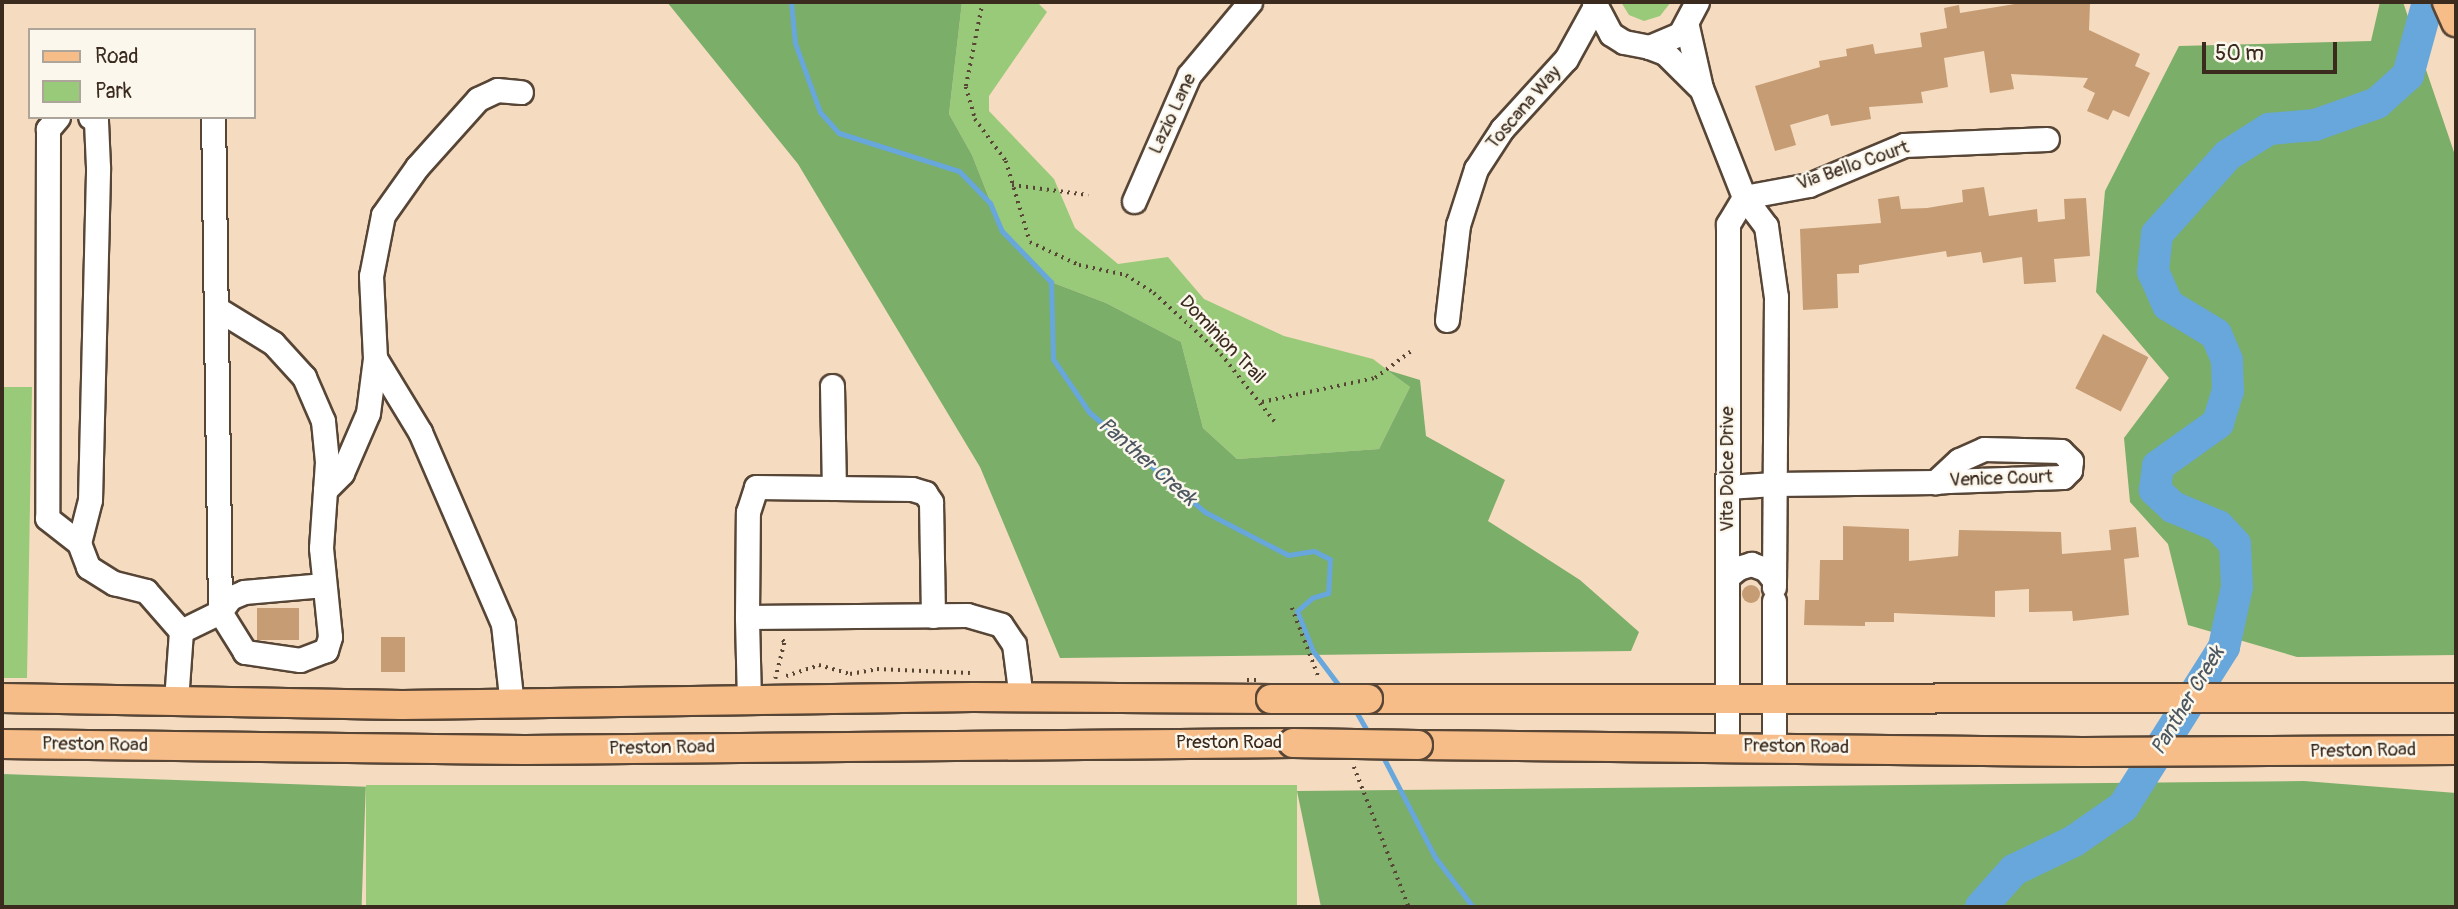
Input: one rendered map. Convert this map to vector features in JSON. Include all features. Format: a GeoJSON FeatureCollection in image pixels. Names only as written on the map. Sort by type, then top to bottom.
{"type":"FeatureCollection","features":[{"type":"Feature","properties":{"kind":"main road"},"geometry":{"type":"LineString","coordinates":[[2447,2],[2456,22]]}},
{"type":"Feature","properties":{"kind":"main road"},"geometry":{"type":"LineString","coordinates":[[2,698],[512,705],[1021,698],[1775,701],[2141,697],[2456,698]]}},
{"type":"Feature","properties":{"kind":"main road"},"geometry":{"type":"LineString","coordinates":[[176,701],[176,746]]}},
{"type":"Feature","properties":{"kind":"main road"},"geometry":{"type":"LineString","coordinates":[[749,701],[750,746]]}},
{"type":"Feature","properties":{"kind":"main road","name":"Preston Road"},"geometry":{"type":"LineString","coordinates":[[2,744],[402,750],[1293,743],[1774,746],[2083,752],[2456,750]]}},
{"type":"Feature","properties":{"kind":"street","name":"Lazio Lane"},"geometry":{"type":"LineString","coordinates":[[1134,201],[1189,75],[1250,2]]}},
{"type":"Feature","properties":{"kind":"street"},"geometry":{"type":"LineString","coordinates":[[1649,47],[1661,44],[1687,26],[1697,2]]}},
{"type":"Feature","properties":{"kind":"street"},"geometry":{"type":"LineString","coordinates":[[1594,5],[1603,26],[1624,43]]}},
{"type":"Feature","properties":{"kind":"street","name":"Toscana Way"},"geometry":{"type":"LineString","coordinates":[[1447,320],[1458,225],[1476,169],[1502,129],[1566,59],[1594,5]]}},
{"type":"Feature","properties":{"kind":"street"},"geometry":{"type":"LineString","coordinates":[[1687,26],[1701,88],[1744,197],[1766,226],[1776,298],[1773,484],[1774,746]]}},
{"type":"Feature","properties":{"kind":"street","name":"Toscana Way"},"geometry":{"type":"LineString","coordinates":[[1566,59],[1602,43],[1649,47]]}},
{"type":"Feature","properties":{"kind":"street"},"geometry":{"type":"LineString","coordinates":[[1649,47],[1665,52],[1701,88]]}},
{"type":"Feature","properties":{"kind":"street"},"geometry":{"type":"LineString","coordinates":[[325,490],[342,474],[368,413],[375,358],[371,276],[383,215],[417,167],[478,99],[497,90],[522,92]]}},
{"type":"Feature","properties":{"kind":"street"},"geometry":{"type":"LineString","coordinates":[[56,119],[48,129],[47,517],[79,543],[88,567],[114,583],[146,591],[181,631],[176,701]]}},
{"type":"Feature","properties":{"kind":"street"},"geometry":{"type":"LineString","coordinates":[[79,543],[90,500],[98,167],[96,121],[93,119]]}},
{"type":"Feature","properties":{"kind":"street"},"geometry":{"type":"LineString","coordinates":[[213,119],[220,612],[245,652],[300,660],[326,650],[330,637],[324,585],[324,421],[304,377],[273,343],[216,308]]}},
{"type":"Feature","properties":{"kind":"street","name":"Via Bello Court"},"geometry":{"type":"LineString","coordinates":[[1744,197],[1809,185],[1904,145],[2047,139]]}},
{"type":"Feature","properties":{"kind":"street","name":"Vita Dolce Drive"},"geometry":{"type":"LineString","coordinates":[[1727,746],[1728,223],[1744,197]]}},
{"type":"Feature","properties":{"kind":"street"},"geometry":{"type":"LineString","coordinates":[[375,358],[420,432],[503,624],[512,705]]}},
{"type":"Feature","properties":{"kind":"street"},"geometry":{"type":"LineString","coordinates":[[832,386],[834,488]]}},
{"type":"Feature","properties":{"kind":"street","name":"Venice Court"},"geometry":{"type":"LineString","coordinates":[[1727,487],[1773,484],[1935,482],[2063,477],[2071,461],[2061,451],[1984,449],[1959,460],[1935,482]]}},
{"type":"Feature","properties":{"kind":"street"},"geometry":{"type":"LineString","coordinates":[[749,701],[747,617],[751,493],[756,487],[912,489],[932,502],[933,616]]}},
{"type":"Feature","properties":{"kind":"street"},"geometry":{"type":"LineString","coordinates":[[1727,577],[1738,568],[1751,564],[1765,569],[1774,590]]}},
{"type":"Feature","properties":{"kind":"street"},"geometry":{"type":"LineString","coordinates":[[181,631],[220,612],[230,598],[244,592],[324,585]]}},
{"type":"Feature","properties":{"kind":"street"},"geometry":{"type":"LineString","coordinates":[[747,617],[967,615],[1001,625],[1014,644],[1021,698]]}},
{"type":"Feature","properties":{"kind":"path","name":"Dominion Trail"},"geometry":{"type":"LineString","coordinates":[[982,2],[966,87],[975,119],[1006,161],[1030,242],[1079,265],[1126,275],[1154,293],[1221,354],[1262,402],[1275,422]]}},
{"type":"Feature","properties":{"kind":"path"},"geometry":{"type":"LineString","coordinates":[[1012,185],[1088,195]]}},
{"type":"Feature","properties":{"kind":"path"},"geometry":{"type":"LineString","coordinates":[[1262,402],[1375,378],[1410,352]]}},
{"type":"Feature","properties":{"kind":"path"},"geometry":{"type":"LineString","coordinates":[[776,630],[784,642],[775,679],[819,665],[850,674],[946,669],[981,674]]}},
{"type":"Feature","properties":{"kind":"green space"},"geometry":{"type":"Polygon","coordinates":[[[667,2],[962,2],[949,114],[972,155],[1002,231],[1051,282],[1106,303],[1181,342],[1203,428],[1237,459],[1379,449],[1410,387],[1387,370],[1420,380],[1426,436],[1505,480],[1488,521],[1580,580],[1639,632],[1631,651],[1060,658],[980,467],[798,164],[667,2]]]}},
{"type":"Feature","properties":{"kind":"green space"},"geometry":{"type":"Polygon","coordinates":[[[962,2],[1037,2],[1047,12],[989,96],[989,111],[1054,179],[1075,228],[1118,264],[1168,257],[1204,299],[1284,336],[1373,359],[1410,387],[1379,449],[1237,459],[1203,428],[1181,342],[1106,303],[1051,282],[1002,231],[972,155],[949,114],[962,2]]]}},
{"type":"Feature","properties":{"kind":"green space"},"geometry":{"type":"Polygon","coordinates":[[[1621,2],[1671,2],[1660,16],[1644,21],[1629,15],[1621,2]]]}},
{"type":"Feature","properties":{"kind":"green space"},"geometry":{"type":"Polygon","coordinates":[[[2380,2],[2403,2],[2456,158],[2456,655],[2297,657],[2188,625],[2168,544],[2130,502],[2124,438],[2169,378],[2096,292],[2105,191],[2179,46],[2371,41],[2380,2]]]}},
{"type":"Feature","properties":{"kind":"green space"},"geometry":{"type":"Polygon","coordinates":[[[2,387],[32,387],[27,678],[2,678],[2,387]]]}},
{"type":"Feature","properties":{"kind":"green space"},"geometry":{"type":"Polygon","coordinates":[[[2,774],[366,787],[362,907],[2,907],[2,774]]]}},
{"type":"Feature","properties":{"kind":"green space"},"geometry":{"type":"Polygon","coordinates":[[[2304,781],[2456,793],[2456,907],[1321,907],[1297,791],[2304,781]]]}},
{"type":"Feature","properties":{"kind":"green space"},"geometry":{"type":"Polygon","coordinates":[[[366,785],[1297,785],[1297,907],[366,907],[366,785]]]}},
{"type":"Feature","properties":{"kind":"building"},"geometry":{"type":"Polygon","coordinates":[[[2027,2],[2090,4],[2089,30],[2140,54],[2135,66],[2150,73],[2129,117],[2113,110],[2108,120],[2087,111],[2095,93],[2083,87],[2088,78],[2011,74],[2014,89],[1990,93],[1984,51],[1944,58],[1948,87],[1921,92],[1923,103],[1869,107],[1871,119],[1831,126],[1828,114],[1790,125],[1796,145],[1775,151],[1755,86],[1820,67],[1819,61],[1847,56],[1846,49],[1873,44],[1875,54],[1922,47],[1920,33],[1947,28],[1944,8],[1959,5],[1960,13],[2027,2]]]}},
{"type":"Feature","properties":{"kind":"building"},"geometry":{"type":"Polygon","coordinates":[[[1984,187],[1989,216],[2037,209],[2038,222],[2065,219],[2064,199],[2086,198],[2090,256],[2054,259],[2056,282],[2024,284],[2022,257],[1983,263],[1981,252],[1947,257],[1946,251],[1859,265],[1859,273],[1837,274],[1838,308],[1803,310],[1800,229],[1881,223],[1878,199],[1899,196],[1901,209],[1927,208],[1963,202],[1962,190],[1984,187]]]}},
{"type":"Feature","properties":{"kind":"building"},"geometry":{"type":"Polygon","coordinates":[[[2103,334],[2148,357],[2121,412],[2075,388],[2103,334]]]}},
{"type":"Feature","properties":{"kind":"building"},"geometry":{"type":"Polygon","coordinates":[[[1843,526],[1909,529],[1909,561],[1958,556],[1959,530],[2061,532],[2062,554],[2111,550],[2109,530],[2136,527],[2139,557],[2124,559],[2129,615],[2073,621],[2072,611],[2029,612],[2029,589],[1995,591],[1995,617],[1894,613],[1894,622],[1865,622],[1865,626],[1804,625],[1805,600],[1819,600],[1820,560],[1843,560],[1843,526]]]}},
{"type":"Feature","properties":{"kind":"building"},"geometry":{"type":"Polygon","coordinates":[[[1747,585],[1755,585],[1760,594],[1758,601],[1747,603],[1742,598],[1742,590],[1747,585]]]}},
{"type":"Feature","properties":{"kind":"building"},"geometry":{"type":"Polygon","coordinates":[[[257,608],[299,608],[299,640],[257,640],[257,608]]]}},
{"type":"Feature","properties":{"kind":"building"},"geometry":{"type":"Polygon","coordinates":[[[381,637],[405,637],[405,672],[381,672],[381,637]]]}},
{"type":"Feature","properties":{"kind":"waterway","name":"Panther Creek"},"geometry":{"type":"LineString","coordinates":[[791,2],[795,43],[820,112],[839,133],[959,171],[990,203],[1002,231],[1051,282],[1053,359],[1089,412],[1205,512],[1288,555],[1314,551],[1330,559],[1328,593],[1312,598],[1297,611],[1313,651],[1343,691]]}},
{"type":"Feature","properties":{"kind":"waterway","name":"Panther Creek"},"geometry":{"type":"LineString","coordinates":[[1981,907],[2014,870],[2074,841],[2123,807],[2224,647],[2237,587],[2235,544],[2218,526],[2173,507],[2155,490],[2158,466],[2218,423],[2228,391],[2227,360],[2216,334],[2168,305],[2153,272],[2157,234],[2228,155],[2269,129],[2315,125],[2377,103],[2408,75],[2428,2]]}},
{"type":"Feature","properties":{"kind":"waterway","name":"Panther Creek"},"geometry":{"type":"LineString","coordinates":[[1354,708],[1370,736]]}},
{"type":"Feature","properties":{"kind":"waterway","name":"Panther Creek"},"geometry":{"type":"LineString","coordinates":[[1381,753],[1435,857],[1473,907]]}}]}
